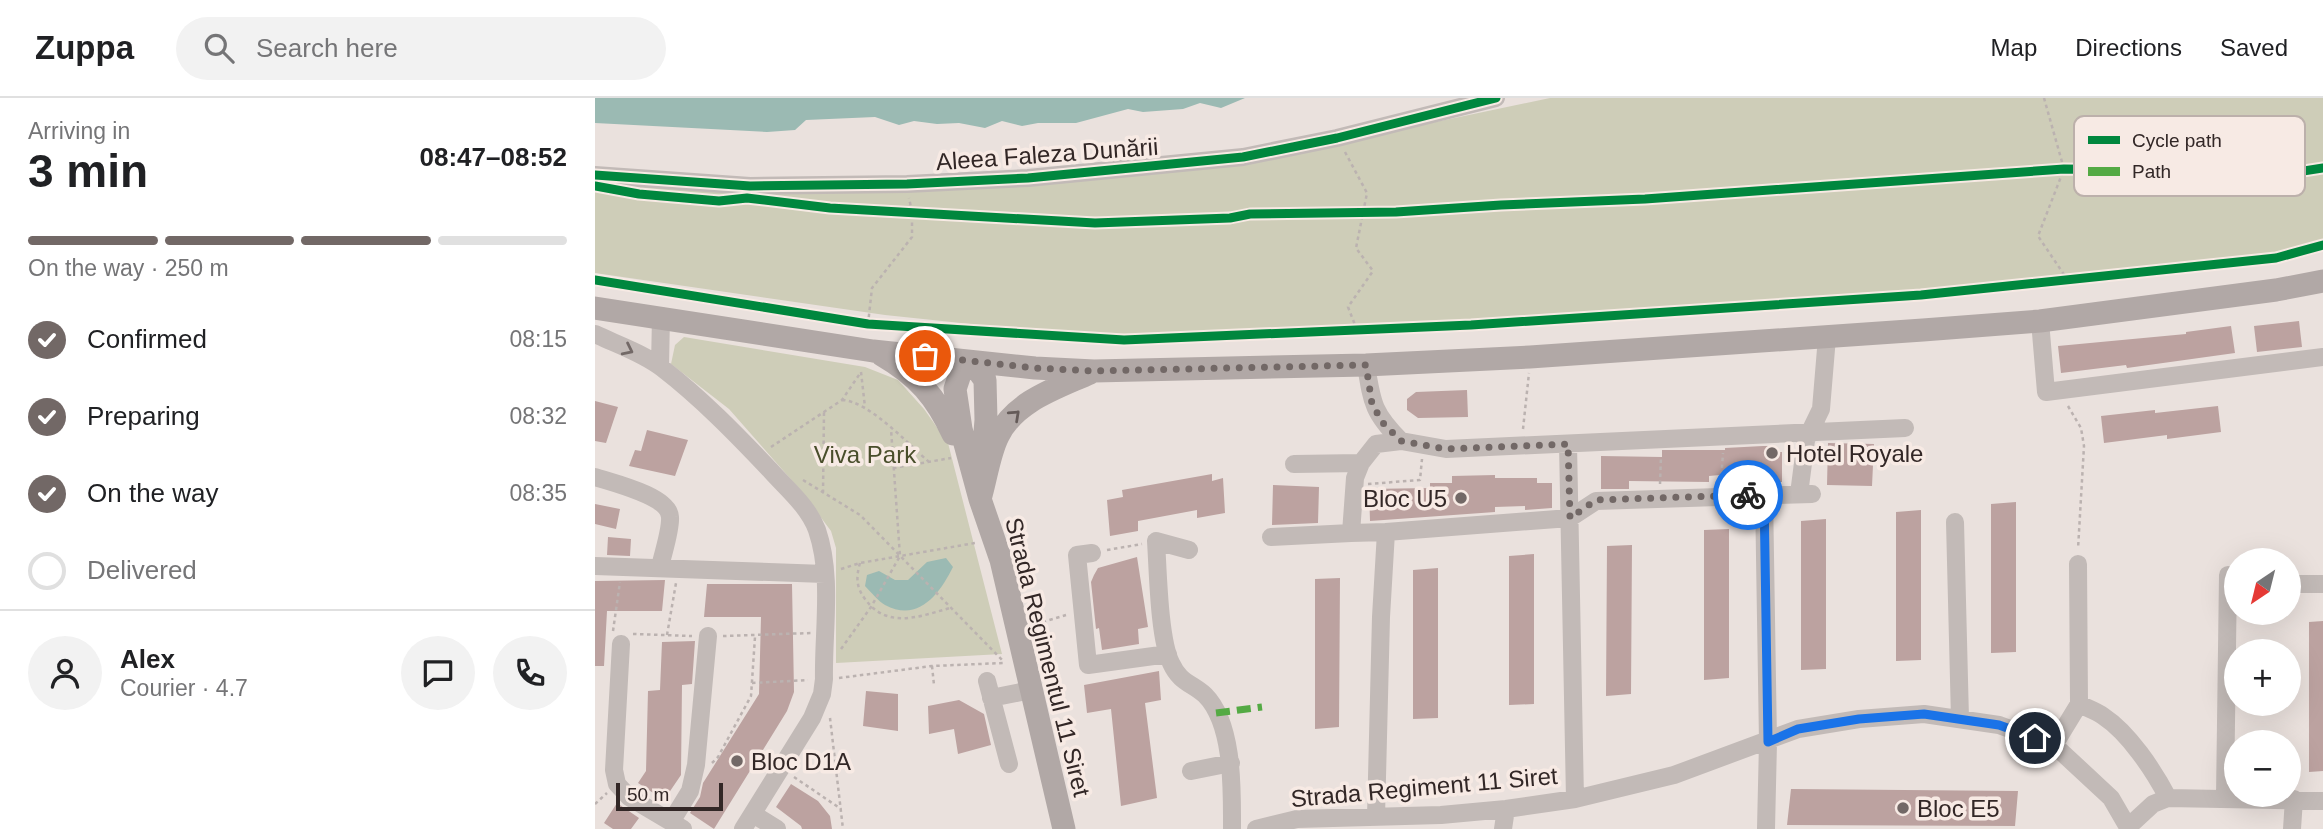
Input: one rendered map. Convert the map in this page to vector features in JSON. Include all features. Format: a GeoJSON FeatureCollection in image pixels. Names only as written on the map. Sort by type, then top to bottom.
{"type":"FeatureCollection","features":[{"type":"Feature","properties":{"kind":"main road"},"geometry":{"type":"LineString","coordinates":[[595,308],[661,316],[873,351],[1094,371],[1366,365],[1827,337],[2040,321],[2276,290],[2323,281]]}},
{"type":"Feature","properties":{"kind":"main road"},"geometry":{"type":"LineString","coordinates":[[873,351],[906,369],[941,408],[980,499]]}},
{"type":"Feature","properties":{"kind":"main road"},"geometry":{"type":"LineString","coordinates":[[972,362],[960,374],[954,388],[961,429],[980,499]]}},
{"type":"Feature","properties":{"kind":"main road"},"geometry":{"type":"LineString","coordinates":[[980,499],[997,437],[1011,416],[1036,398],[1094,371]]}},
{"type":"Feature","properties":{"kind":"main road","name":"Strada Regimentul 11 Siret"},"geometry":{"type":"LineString","coordinates":[[980,499],[1001,560],[1064,829]]}},
{"type":"Feature","properties":{"kind":"street","name":"Aleea Faleza Dunării"},"geometry":{"type":"LineString","coordinates":[[595,175],[750,186],[907,184],[1028,178],[1243,158],[1337,138],[1496,98]]}},
{"type":"Feature","properties":{"kind":"street"},"geometry":{"type":"LineString","coordinates":[[660,366],[661,316]]}},
{"type":"Feature","properties":{"kind":"street"},"geometry":{"type":"LineString","coordinates":[[2040,321],[2046,392],[2323,357]]}},
{"type":"Feature","properties":{"kind":"street"},"geometry":{"type":"LineString","coordinates":[[595,334],[660,366],[758,458],[806,509],[816,527],[825,574],[823,682],[812,718],[748,821],[777,829]]}},
{"type":"Feature","properties":{"kind":"street"},"geometry":{"type":"LineString","coordinates":[[1271,537],[1386,532],[1570,518],[1596,500],[1806,494],[1803,453],[1821,409],[1827,337]]}},
{"type":"Feature","properties":{"kind":"street"},"geometry":{"type":"LineString","coordinates":[[1366,365],[1372,404],[1383,423],[1401,441]]}},
{"type":"Feature","properties":{"kind":"street"},"geometry":{"type":"LineString","coordinates":[[1351,533],[1355,485],[1361,463],[1375,444],[1401,441],[1446,449],[1905,428]]}},
{"type":"Feature","properties":{"kind":"street"},"geometry":{"type":"LineString","coordinates":[[1568,444],[1575,799]]}},
{"type":"Feature","properties":{"kind":"street"},"geometry":{"type":"LineString","coordinates":[[1294,464],[1361,463]]}},
{"type":"Feature","properties":{"kind":"street"},"geometry":{"type":"LineString","coordinates":[[595,477],[655,498],[667,508],[670,518],[660,566]]}},
{"type":"Feature","properties":{"kind":"street"},"geometry":{"type":"LineString","coordinates":[[1764,494],[1768,742],[1766,829]]}},
{"type":"Feature","properties":{"kind":"street"},"geometry":{"type":"LineString","coordinates":[[1955,522],[1959,719]]}},
{"type":"Feature","properties":{"kind":"street"},"geometry":{"type":"LineString","coordinates":[[1376,817],[1386,532]]}},
{"type":"Feature","properties":{"kind":"street"},"geometry":{"type":"LineString","coordinates":[[1189,550],[1156,541],[1164,635],[1170,663],[1184,682],[1205,695],[1221,723],[1231,764],[1232,829]]}},
{"type":"Feature","properties":{"kind":"street"},"geometry":{"type":"LineString","coordinates":[[1092,554],[1077,555],[1088,665],[1168,654]]}},
{"type":"Feature","properties":{"kind":"street"},"geometry":{"type":"LineString","coordinates":[[2054,745],[2079,704],[2078,564]]}},
{"type":"Feature","properties":{"kind":"street"},"geometry":{"type":"LineString","coordinates":[[595,566],[660,566],[825,574]]}},
{"type":"Feature","properties":{"kind":"street"},"geometry":{"type":"LineString","coordinates":[[2301,584],[2323,584]]}},
{"type":"Feature","properties":{"kind":"street"},"geometry":{"type":"LineString","coordinates":[[2226,730],[2227,625]]}},
{"type":"Feature","properties":{"kind":"street"},"geometry":{"type":"LineString","coordinates":[[622,639],[614,769],[617,784],[629,797],[677,825],[690,791],[696,765],[708,636]]}},
{"type":"Feature","properties":{"kind":"street"},"geometry":{"type":"LineString","coordinates":[[1009,764],[989,690],[1031,690]]}},
{"type":"Feature","properties":{"kind":"street"},"geometry":{"type":"LineString","coordinates":[[2079,704],[2104,716],[2129,741],[2158,779],[2168,798]]}},
{"type":"Feature","properties":{"kind":"street","name":"Strada Regiment 11 Siret"},"geometry":{"type":"LineString","coordinates":[[1256,829],[1297,819],[1441,815],[1575,799],[1674,775],[1798,729],[1859,719],[1924,714],[1999,725],[2054,745],[2111,798],[2129,828]]}},
{"type":"Feature","properties":{"kind":"street"},"geometry":{"type":"LineString","coordinates":[[1191,771],[1231,764]]}},
{"type":"Feature","properties":{"kind":"street"},"geometry":{"type":"LineString","coordinates":[[2129,828],[2153,804],[2168,798],[2224,797]]}},
{"type":"Feature","properties":{"kind":"street"},"geometry":{"type":"LineString","coordinates":[[2301,799],[2323,801]]}},
{"type":"Feature","properties":{"kind":"street"},"geometry":{"type":"LineString","coordinates":[[2293,829],[2294,807]]}},
{"type":"Feature","properties":{"kind":"street"},"geometry":{"type":"LineString","coordinates":[[1503,829],[1506,809]]}},
{"type":"Feature","properties":{"kind":"path"},"geometry":{"type":"LineString","coordinates":[[2044,98],[2069,169],[2038,236],[2067,279]]}},
{"type":"Feature","properties":{"kind":"path"},"geometry":{"type":"LineString","coordinates":[[1337,138],[1367,193],[1356,248],[1373,271],[1348,307],[1357,330]]}},
{"type":"Feature","properties":{"kind":"path"},"geometry":{"type":"LineString","coordinates":[[2050,170],[2069,169]]}},
{"type":"Feature","properties":{"kind":"path"},"geometry":{"type":"LineString","coordinates":[[868,324],[872,288],[912,237],[916,213],[907,184]]}},
{"type":"Feature","properties":{"kind":"path"},"geometry":{"type":"LineString","coordinates":[[901,212],[916,213]]}},
{"type":"Feature","properties":{"kind":"path"},"geometry":{"type":"LineString","coordinates":[[1354,213],[1375,213]]}},
{"type":"Feature","properties":{"kind":"path"},"geometry":{"type":"LineString","coordinates":[[1522,436],[1531,357]]}},
{"type":"Feature","properties":{"kind":"path"},"geometry":{"type":"LineString","coordinates":[[758,458],[780,440],[842,400],[861,372],[865,408]]}},
{"type":"Feature","properties":{"kind":"path"},"geometry":{"type":"LineString","coordinates":[[2059,391],[2081,428],[2084,446],[2078,564]]}},
{"type":"Feature","properties":{"kind":"path"},"geometry":{"type":"LineString","coordinates":[[842,400],[865,408],[929,462]]}},
{"type":"Feature","properties":{"kind":"path"},"geometry":{"type":"LineString","coordinates":[[823,493],[824,411]]}},
{"type":"Feature","properties":{"kind":"path"},"geometry":{"type":"LineString","coordinates":[[843,829],[823,682],[900,556],[891,429]]}},
{"type":"Feature","properties":{"kind":"path"},"geometry":{"type":"LineString","coordinates":[[1720,495],[1723,442]]}},
{"type":"Feature","properties":{"kind":"path"},"geometry":{"type":"LineString","coordinates":[[1355,485],[1420,480],[1423,445]]}},
{"type":"Feature","properties":{"kind":"path"},"geometry":{"type":"LineString","coordinates":[[1659,498],[1661,446]]}},
{"type":"Feature","properties":{"kind":"path"},"geometry":{"type":"LineString","coordinates":[[894,468],[951,458]]}},
{"type":"Feature","properties":{"kind":"path"},"geometry":{"type":"LineString","coordinates":[[752,683],[823,682],[932,667],[1004,663],[860,515],[802,479]]}},
{"type":"Feature","properties":{"kind":"path"},"geometry":{"type":"LineString","coordinates":[[1092,554],[1156,541]]}},
{"type":"Feature","properties":{"kind":"path"},"geometry":{"type":"LineString","coordinates":[[825,574],[860,563],[975,543]]}},
{"type":"Feature","properties":{"kind":"path"},"geometry":{"type":"LineString","coordinates":[[860,563],[856,576],[858,586],[871,607],[889,617],[907,619],[950,608]]}},
{"type":"Feature","properties":{"kind":"path"},"geometry":{"type":"LineString","coordinates":[[667,635],[679,568]]}},
{"type":"Feature","properties":{"kind":"path"},"geometry":{"type":"LineString","coordinates":[[618,591],[613,635],[622,639],[686,635]]}},
{"type":"Feature","properties":{"kind":"path"},"geometry":{"type":"LineString","coordinates":[[1018,630],[1070,613]]}},
{"type":"Feature","properties":{"kind":"path"},"geometry":{"type":"LineString","coordinates":[[696,765],[709,766],[718,757],[751,696],[755,636],[825,632]]}},
{"type":"Feature","properties":{"kind":"path"},"geometry":{"type":"LineString","coordinates":[[932,667],[934,685]]}},
{"type":"Feature","properties":{"kind":"path"},"geometry":{"type":"LineString","coordinates":[[781,768],[841,808]]}},
{"type":"Feature","properties":{"kind":"green space"},"geometry":{"type":"Polygon","coordinates":[[[1550,98],[2323,98],[2323,240],[2276,254],[1929,290],[1495,319],[1126,335],[999,327],[885,315],[595,273],[595,180],[825,188],[1302,150],[1550,98]]]}},
{"type":"Feature","properties":{"kind":"green space","name":"Viva Park"},"geometry":{"type":"Polygon","coordinates":[[[684,337],[865,367],[898,380],[924,409],[948,443],[1002,654],[836,663],[836,548],[831,531],[802,492],[729,409],[671,364],[675,345],[684,337]]]}},
{"type":"Feature","properties":{"kind":"water"},"geometry":{"type":"Polygon","coordinates":[[[595,98],[1245,98],[1221,108],[1200,103],[1183,109],[1143,112],[1128,109],[1076,123],[1038,123],[1022,126],[1002,121],[985,128],[959,123],[914,121],[899,125],[875,117],[806,120],[795,130],[767,132],[595,123],[595,98]]]}},
{"type":"Feature","properties":{"kind":"water"},"geometry":{"type":"Polygon","coordinates":[[[946,558],[953,567],[948,577],[935,595],[918,608],[897,610],[877,599],[865,586],[867,575],[879,571],[895,580],[908,580],[927,562],[946,558]]]}},
{"type":"Feature","properties":{"kind":"building"},"geometry":{"type":"Polygon","coordinates":[[[2299,321],[2302,347],[2257,352],[2254,326],[2299,321]]]}},
{"type":"Feature","properties":{"kind":"building"},"geometry":{"type":"Polygon","coordinates":[[[2231,326],[2235,353],[2127,368],[2126,365],[2061,373],[2058,346],[2186,334],[2231,326]]]}},
{"type":"Feature","properties":{"kind":"building"},"geometry":{"type":"Polygon","coordinates":[[[1467,390],[1468,417],[1418,418],[1407,410],[1407,399],[1416,392],[1467,390]]]}},
{"type":"Feature","properties":{"kind":"building"},"geometry":{"type":"Polygon","coordinates":[[[595,401],[618,407],[606,443],[595,441],[595,401]]]}},
{"type":"Feature","properties":{"kind":"building"},"geometry":{"type":"Polygon","coordinates":[[[2218,406],[2221,432],[2104,443],[2101,416],[2218,406]]]}},
{"type":"Feature","properties":{"kind":"building"},"geometry":{"type":"Polygon","coordinates":[[[647,430],[688,440],[675,476],[629,466],[635,450],[641,451],[647,430]]]}},
{"type":"Feature","properties":{"kind":"building"},"geometry":{"type":"Polygon","coordinates":[[[1828,443],[1874,444],[1872,486],[1827,485],[1828,443]]]}},
{"type":"Feature","properties":{"kind":"building"},"geometry":{"type":"Polygon","coordinates":[[[1769,446],[1769,452],[1782,452],[1782,482],[1756,482],[1756,475],[1720,475],[1709,476],[1709,482],[1629,481],[1629,489],[1601,489],[1601,456],[1662,457],[1662,450],[1725,450],[1769,446]]]}},
{"type":"Feature","properties":{"kind":"building"},"geometry":{"type":"Polygon","coordinates":[[[1212,474],[1212,481],[1223,478],[1225,513],[1197,518],[1197,510],[1138,521],[1138,531],[1110,536],[1107,500],[1123,497],[1122,490],[1212,474]]]}},
{"type":"Feature","properties":{"kind":"building","name":"Bloc U5"},"geometry":{"type":"Polygon","coordinates":[[[1495,475],[1495,478],[1537,478],[1537,483],[1552,483],[1552,508],[1525,510],[1525,506],[1495,507],[1495,512],[1370,521],[1369,489],[1430,488],[1430,483],[1452,483],[1452,476],[1495,475]]]}},
{"type":"Feature","properties":{"kind":"building"},"geometry":{"type":"Polygon","coordinates":[[[1273,485],[1319,487],[1318,523],[1272,525],[1273,485]]]}},
{"type":"Feature","properties":{"kind":"building"},"geometry":{"type":"Polygon","coordinates":[[[2016,502],[2016,652],[1991,653],[1991,504],[2016,502]]]}},
{"type":"Feature","properties":{"kind":"building"},"geometry":{"type":"Polygon","coordinates":[[[595,504],[620,509],[616,529],[595,524],[595,504]]]}},
{"type":"Feature","properties":{"kind":"building"},"geometry":{"type":"Polygon","coordinates":[[[1921,510],[1921,660],[1896,661],[1896,512],[1921,510]]]}},
{"type":"Feature","properties":{"kind":"building"},"geometry":{"type":"Polygon","coordinates":[[[1826,519],[1826,669],[1801,670],[1801,521],[1826,519]]]}},
{"type":"Feature","properties":{"kind":"building"},"geometry":{"type":"Polygon","coordinates":[[[1729,529],[1729,678],[1704,680],[1704,530],[1729,529]]]}},
{"type":"Feature","properties":{"kind":"building"},"geometry":{"type":"Polygon","coordinates":[[[608,537],[631,539],[630,556],[607,555],[608,537]]]}},
{"type":"Feature","properties":{"kind":"building"},"geometry":{"type":"Polygon","coordinates":[[[1632,545],[1631,694],[1606,696],[1607,546],[1632,545]]]}},
{"type":"Feature","properties":{"kind":"building"},"geometry":{"type":"Polygon","coordinates":[[[1534,554],[1534,704],[1509,705],[1509,556],[1534,554]]]}},
{"type":"Feature","properties":{"kind":"building"},"geometry":{"type":"Polygon","coordinates":[[[1137,557],[1148,627],[1138,629],[1139,644],[1102,650],[1099,628],[1096,629],[1091,582],[1098,568],[1137,557]]]}},
{"type":"Feature","properties":{"kind":"building"},"geometry":{"type":"Polygon","coordinates":[[[1438,568],[1438,718],[1413,719],[1413,570],[1438,568]]]}},
{"type":"Feature","properties":{"kind":"building"},"geometry":{"type":"Polygon","coordinates":[[[1340,578],[1339,727],[1315,729],[1315,579],[1340,578]]]}},
{"type":"Feature","properties":{"kind":"building"},"geometry":{"type":"Polygon","coordinates":[[[665,580],[662,611],[607,611],[604,666],[595,666],[595,581],[665,580]]]}},
{"type":"Feature","properties":{"kind":"building"},"geometry":{"type":"Polygon","coordinates":[[[707,584],[792,584],[794,692],[787,711],[714,829],[690,813],[700,797],[703,783],[759,694],[761,617],[704,617],[707,584]]]}},
{"type":"Feature","properties":{"kind":"building"},"geometry":{"type":"Polygon","coordinates":[[[2323,621],[2323,771],[2309,772],[2309,622],[2323,621]]]}},
{"type":"Feature","properties":{"kind":"building"},"geometry":{"type":"Polygon","coordinates":[[[695,641],[692,684],[682,685],[681,775],[664,800],[638,783],[646,771],[648,691],[660,690],[662,642],[695,641]]]}},
{"type":"Feature","properties":{"kind":"building"},"geometry":{"type":"Polygon","coordinates":[[[1159,671],[1161,700],[1145,703],[1157,798],[1121,806],[1111,709],[1087,713],[1084,685],[1159,671]]]}},
{"type":"Feature","properties":{"kind":"building"},"geometry":{"type":"Polygon","coordinates":[[[866,691],[898,694],[898,731],[863,726],[866,691]]]}},
{"type":"Feature","properties":{"kind":"building"},"geometry":{"type":"Polygon","coordinates":[[[959,700],[984,714],[991,745],[958,754],[954,729],[929,734],[928,706],[959,700]]]}},
{"type":"Feature","properties":{"kind":"building"},"geometry":{"type":"Polygon","coordinates":[[[791,784],[818,801],[830,816],[832,829],[802,829],[776,807],[791,784]]]}},
{"type":"Feature","properties":{"kind":"building","name":"Bloc E5"},"geometry":{"type":"Polygon","coordinates":[[[1791,789],[2018,791],[2015,826],[1787,825],[1791,789]]]}},
{"type":"Feature","properties":{"kind":"building"},"geometry":{"type":"Polygon","coordinates":[[[617,803],[639,818],[631,829],[613,829],[604,823],[617,803]]]}},
{"type":"Feature","properties":{"kind":"marked path"},"geometry":{"type":"LineString","coordinates":[[1216,713],[1262,707]]}},
{"type":"Feature","properties":{"kind":"cycle path"},"geometry":{"type":"LineString","coordinates":[[595,175],[750,186],[907,184],[1028,178],[1243,157],[1337,138],[1496,98]]}},
{"type":"Feature","properties":{"kind":"cycle path"},"geometry":{"type":"LineString","coordinates":[[2305,171],[2323,168]]}},
{"type":"Feature","properties":{"kind":"cycle path"},"geometry":{"type":"LineString","coordinates":[[595,186],[639,194],[719,201],[747,198],[830,208],[1095,223],[1230,218],[1250,214],[1396,212],[1645,199],[2074,169]]}},
{"type":"Feature","properties":{"kind":"cycle path"},"geometry":{"type":"LineString","coordinates":[[595,280],[868,324],[1124,340],[1471,325],[1921,295],[2276,258],[2323,245]]}},
{"type":"Feature","properties":{"kind":"way so far"},"geometry":{"type":"LineString","coordinates":[[925,356],[1035,368],[1094,371],[1366,365],[1372,404],[1383,423],[1401,441],[1446,449],[1568,444],[1570,518],[1596,500],[1748,495]]}},
{"type":"Feature","properties":{"kind":"place","name":"Hotel Royale"},"geometry":{"type":"Point","coordinates":[1772,453]}},
{"type":"Feature","properties":{"kind":"place","name":"Bloc U5"},"geometry":{"type":"Point","coordinates":[1461,498]}},
{"type":"Feature","properties":{"kind":"place","name":"Bloc D1A"},"geometry":{"type":"Point","coordinates":[737,761]}},
{"type":"Feature","properties":{"kind":"place","name":"Bloc E5"},"geometry":{"type":"Point","coordinates":[1903,808]}},
{"type":"Feature","properties":{"kind":"route"},"geometry":{"type":"LineString","coordinates":[[1748,495],[1764,494],[1768,742],[1798,729],[1859,719],[1924,714],[1999,725],[2035,738]]}}]}
